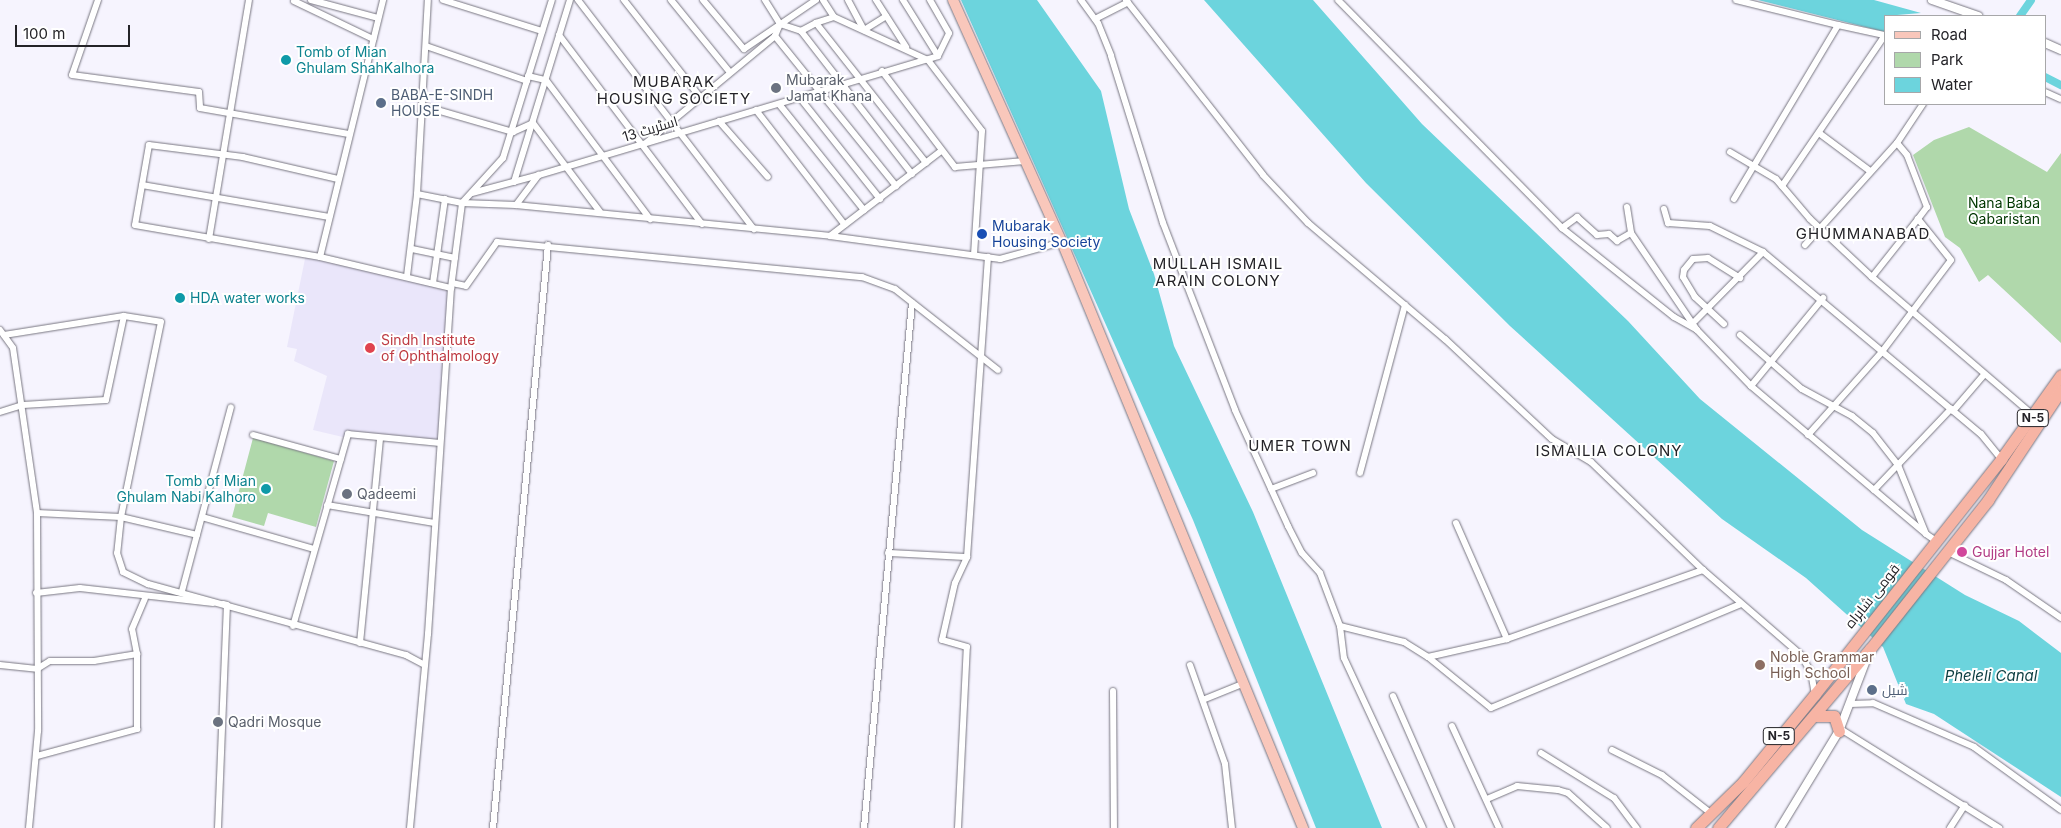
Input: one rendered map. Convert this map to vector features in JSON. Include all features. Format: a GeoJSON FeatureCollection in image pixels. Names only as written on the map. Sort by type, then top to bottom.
{"type":"FeatureCollection","features":[{"type":"Feature","properties":{"kind":"highway","name":"قومی شاہراہ"},"geometry":{"type":"LineString","coordinates":[[1696,828],[1713,815],[1815,694],[1931,540],[1998,462],[2034,416],[2061,375]]}},
{"type":"Feature","properties":{"kind":"highway","name":"N-5"},"geometry":{"type":"LineString","coordinates":[[1718,828],[1870,649],[2006,476],[2061,390]]}},
{"type":"Feature","properties":{"kind":"highway"},"geometry":{"type":"LineString","coordinates":[[1998,462],[2006,476]]}},
{"type":"Feature","properties":{"kind":"highway"},"geometry":{"type":"LineString","coordinates":[[1814,716],[1834,716],[1839,729]]}},
{"type":"Feature","properties":{"kind":"highway"},"geometry":{"type":"LineString","coordinates":[[1792,720],[1804,728]]}},
{"type":"Feature","properties":{"kind":"main road"},"geometry":{"type":"LineString","coordinates":[[954,0],[1062,242],[1242,684],[1303,828]]}},
{"type":"Feature","properties":{"kind":"street"},"geometry":{"type":"LineString","coordinates":[[98,0],[72,75],[200,92],[200,108],[349,134]]}},
{"type":"Feature","properties":{"kind":"street"},"geometry":{"type":"LineString","coordinates":[[209,239],[226,156],[249,0]]}},
{"type":"Feature","properties":{"kind":"street"},"geometry":{"type":"LineString","coordinates":[[293,0],[372,39]]}},
{"type":"Feature","properties":{"kind":"street"},"geometry":{"type":"LineString","coordinates":[[311,0],[378,18]]}},
{"type":"Feature","properties":{"kind":"street"},"geometry":{"type":"LineString","coordinates":[[320,257],[383,0]]}},
{"type":"Feature","properties":{"kind":"street"},"geometry":{"type":"LineString","coordinates":[[407,276],[412,249],[417,194],[428,0]]}},
{"type":"Feature","properties":{"kind":"street"},"geometry":{"type":"LineString","coordinates":[[443,0],[542,31]]}},
{"type":"Feature","properties":{"kind":"street"},"geometry":{"type":"LineString","coordinates":[[410,828],[425,665],[451,286],[462,203],[503,158],[513,132],[550,0]]}},
{"type":"Feature","properties":{"kind":"street"},"geometry":{"type":"LineString","coordinates":[[514,182],[570,0]]}},
{"type":"Feature","properties":{"kind":"street"},"geometry":{"type":"LineString","coordinates":[[578,0],[674,120],[754,229]]}},
{"type":"Feature","properties":{"kind":"street"},"geometry":{"type":"LineString","coordinates":[[624,0],[700,97]]}},
{"type":"Feature","properties":{"kind":"street"},"geometry":{"type":"LineString","coordinates":[[671,0],[729,71]]}},
{"type":"Feature","properties":{"kind":"street"},"geometry":{"type":"LineString","coordinates":[[703,0],[744,49],[816,0]]}},
{"type":"Feature","properties":{"kind":"street"},"geometry":{"type":"LineString","coordinates":[[765,0],[780,24],[801,31],[841,85],[912,174]]}},
{"type":"Feature","properties":{"kind":"street"},"geometry":{"type":"LineString","coordinates":[[824,0],[834,18]]}},
{"type":"Feature","properties":{"kind":"street"},"geometry":{"type":"LineString","coordinates":[[848,0],[864,30]]}},
{"type":"Feature","properties":{"kind":"street"},"geometry":{"type":"LineString","coordinates":[[876,0],[906,46]]}},
{"type":"Feature","properties":{"kind":"street"},"geometry":{"type":"LineString","coordinates":[[903,0],[938,56]]}},
{"type":"Feature","properties":{"kind":"street"},"geometry":{"type":"LineString","coordinates":[[930,0],[949,33],[938,56]]}},
{"type":"Feature","properties":{"kind":"street"},"geometry":{"type":"LineString","coordinates":[[1081,0],[1095,19],[1111,56],[1163,223],[1235,410],[1302,553],[1320,573],[1340,626],[1344,658],[1423,828]]}},
{"type":"Feature","properties":{"kind":"street"},"geometry":{"type":"LineString","coordinates":[[1338,0],[1562,228],[1674,317],[1697,330],[1751,386],[1931,540]]}},
{"type":"Feature","properties":{"kind":"street"},"geometry":{"type":"LineString","coordinates":[[1736,0],[1884,35],[1782,186]]}},
{"type":"Feature","properties":{"kind":"street"},"geometry":{"type":"LineString","coordinates":[[1932,0],[1975,15]]}},
{"type":"Feature","properties":{"kind":"street"},"geometry":{"type":"LineString","coordinates":[[1095,19],[1127,1],[1263,175],[1308,223],[1405,305],[1552,439],[1591,462],[1703,570],[1801,655],[1811,672],[1815,694]]}},
{"type":"Feature","properties":{"kind":"street"},"geometry":{"type":"LineString","coordinates":[[864,30],[886,16]]}},
{"type":"Feature","properties":{"kind":"street"},"geometry":{"type":"LineString","coordinates":[[801,31],[816,23],[834,18],[906,46],[928,60],[982,132],[974,254]]}},
{"type":"Feature","properties":{"kind":"street"},"geometry":{"type":"LineString","coordinates":[[816,23],[862,78],[926,163]]}},
{"type":"Feature","properties":{"kind":"street"},"geometry":{"type":"LineString","coordinates":[[644,144],[729,71],[775,36],[780,24]]}},
{"type":"Feature","properties":{"kind":"street"},"geometry":{"type":"LineString","coordinates":[[1734,199],[1751,165],[1838,25]]}},
{"type":"Feature","properties":{"kind":"street"},"geometry":{"type":"LineString","coordinates":[[559,35],[644,144],[702,224]]}},
{"type":"Feature","properties":{"kind":"street"},"geometry":{"type":"LineString","coordinates":[[775,36],[896,186]]}},
{"type":"Feature","properties":{"kind":"street"},"geometry":{"type":"LineString","coordinates":[[2046,43],[2061,50]]}},
{"type":"Feature","properties":{"kind":"street"},"geometry":{"type":"LineString","coordinates":[[426,46],[528,78],[546,80],[605,156],[650,219]]}},
{"type":"Feature","properties":{"kind":"street","name":"اسٹریٹ 13"},"geometry":{"type":"LineString","coordinates":[[471,193],[568,167],[820,92],[882,71],[938,56]]}},
{"type":"Feature","properties":{"kind":"street"},"geometry":{"type":"LineString","coordinates":[[882,71],[941,151],[956,167],[1025,161]]}},
{"type":"Feature","properties":{"kind":"street"},"geometry":{"type":"LineString","coordinates":[[2046,92],[2061,99]]}},
{"type":"Feature","properties":{"kind":"street"},"geometry":{"type":"LineString","coordinates":[[800,98],[880,199]]}},
{"type":"Feature","properties":{"kind":"street"},"geometry":{"type":"LineString","coordinates":[[778,104],[864,210]]}},
{"type":"Feature","properties":{"kind":"street"},"geometry":{"type":"LineString","coordinates":[[1805,245],[1897,143],[1922,105]]}},
{"type":"Feature","properties":{"kind":"street"},"geometry":{"type":"LineString","coordinates":[[423,106],[513,132],[533,123]]}},
{"type":"Feature","properties":{"kind":"street"},"geometry":{"type":"LineString","coordinates":[[756,110],[845,225]]}},
{"type":"Feature","properties":{"kind":"street"},"geometry":{"type":"LineString","coordinates":[[719,121],[768,177]]}},
{"type":"Feature","properties":{"kind":"street"},"geometry":{"type":"LineString","coordinates":[[533,123],[600,212]]}},
{"type":"Feature","properties":{"kind":"street"},"geometry":{"type":"LineString","coordinates":[[1819,133],[1870,171]]}},
{"type":"Feature","properties":{"kind":"street"},"geometry":{"type":"LineString","coordinates":[[1872,277],[1927,207],[1907,155],[1897,143]]}},
{"type":"Feature","properties":{"kind":"street"},"geometry":{"type":"LineString","coordinates":[[338,179],[226,156],[149,145],[135,225],[320,257],[451,286],[466,286],[497,242],[548,245],[862,277],[878,280],[912,303],[978,357],[998,370]]}},
{"type":"Feature","properties":{"kind":"street"},"geometry":{"type":"LineString","coordinates":[[830,236],[941,151]]}},
{"type":"Feature","properties":{"kind":"street"},"geometry":{"type":"LineString","coordinates":[[1730,152],[1782,186],[1820,229],[1872,277],[1912,310],[1983,376],[2034,416]]}},
{"type":"Feature","properties":{"kind":"street"},"geometry":{"type":"LineString","coordinates":[[516,205],[539,175]]}},
{"type":"Feature","properties":{"kind":"street"},"geometry":{"type":"LineString","coordinates":[[142,185],[217,200],[329,217]]}},
{"type":"Feature","properties":{"kind":"street"},"geometry":{"type":"LineString","coordinates":[[417,194],[462,203],[516,205],[600,212],[650,219],[830,236],[1000,258],[1062,242]]}},
{"type":"Feature","properties":{"kind":"street"},"geometry":{"type":"LineString","coordinates":[[433,283],[445,199]]}},
{"type":"Feature","properties":{"kind":"street"},"geometry":{"type":"LineString","coordinates":[[1627,207],[1631,233],[1672,296],[1695,321],[1697,330]]}},
{"type":"Feature","properties":{"kind":"street"},"geometry":{"type":"LineString","coordinates":[[1664,209],[1668,223],[1710,226],[1763,252],[1823,298],[1881,353],[1952,410],[1998,462]]}},
{"type":"Feature","properties":{"kind":"street"},"geometry":{"type":"LineString","coordinates":[[1562,228],[1577,217],[1597,235],[1609,234],[1617,241],[1631,233]]}},
{"type":"Feature","properties":{"kind":"street"},"geometry":{"type":"LineString","coordinates":[[1808,435],[1881,353],[1951,260],[1918,220]]}},
{"type":"Feature","properties":{"kind":"street"},"geometry":{"type":"LineString","coordinates":[[493,828],[548,245]]}},
{"type":"Feature","properties":{"kind":"street"},"geometry":{"type":"LineString","coordinates":[[412,249],[456,258]]}},
{"type":"Feature","properties":{"kind":"street"},"geometry":{"type":"LineString","coordinates":[[1695,321],[1740,278],[1763,252]]}},
{"type":"Feature","properties":{"kind":"street"},"geometry":{"type":"LineString","coordinates":[[958,828],[967,647],[942,640],[955,583],[967,557],[978,357],[988,257]]}},
{"type":"Feature","properties":{"kind":"street"},"geometry":{"type":"LineString","coordinates":[[1724,324],[1708,309],[1683,277],[1687,264],[1708,258],[1740,278]]}},
{"type":"Feature","properties":{"kind":"street"},"geometry":{"type":"LineString","coordinates":[[1751,386],[1769,361],[1823,298]]}},
{"type":"Feature","properties":{"kind":"street"},"geometry":{"type":"LineString","coordinates":[[864,828],[912,303]]}},
{"type":"Feature","properties":{"kind":"street"},"geometry":{"type":"LineString","coordinates":[[1360,473],[1405,305]]}},
{"type":"Feature","properties":{"kind":"street"},"geometry":{"type":"LineString","coordinates":[[0,412],[23,405],[106,400],[124,316]]}},
{"type":"Feature","properties":{"kind":"street"},"geometry":{"type":"LineString","coordinates":[[29,828],[37,756],[37,513],[23,405],[12,348],[2,333],[124,316],[161,322],[121,517],[117,553],[123,572],[148,584],[182,591],[293,626],[406,655],[425,665]]}},
{"type":"Feature","properties":{"kind":"street"},"geometry":{"type":"LineString","coordinates":[[1740,335],[1802,389],[1834,404],[1873,433],[1898,465],[1931,540]]}},
{"type":"Feature","properties":{"kind":"street"},"geometry":{"type":"LineString","coordinates":[[1874,490],[1983,376]]}},
{"type":"Feature","properties":{"kind":"street"},"geometry":{"type":"LineString","coordinates":[[182,591],[231,407]]}},
{"type":"Feature","properties":{"kind":"street"},"geometry":{"type":"LineString","coordinates":[[293,626],[348,434],[380,440],[440,443]]}},
{"type":"Feature","properties":{"kind":"street"},"geometry":{"type":"LineString","coordinates":[[253,435],[340,459]]}},
{"type":"Feature","properties":{"kind":"street"},"geometry":{"type":"LineString","coordinates":[[360,644],[380,440]]}},
{"type":"Feature","properties":{"kind":"street"},"geometry":{"type":"LineString","coordinates":[[1271,489],[1312,472]]}},
{"type":"Feature","properties":{"kind":"street"},"geometry":{"type":"LineString","coordinates":[[327,505],[373,515],[435,523]]}},
{"type":"Feature","properties":{"kind":"street"},"geometry":{"type":"LineString","coordinates":[[37,513],[121,517],[197,534]]}},
{"type":"Feature","properties":{"kind":"street"},"geometry":{"type":"LineString","coordinates":[[202,517],[314,549]]}},
{"type":"Feature","properties":{"kind":"street"},"geometry":{"type":"LineString","coordinates":[[1456,523],[1507,639]]}},
{"type":"Feature","properties":{"kind":"street"},"geometry":{"type":"LineString","coordinates":[[888,553],[967,557]]}},
{"type":"Feature","properties":{"kind":"street"},"geometry":{"type":"LineString","coordinates":[[1943,554],[2006,580],[2058,613],[2061,618]]}},
{"type":"Feature","properties":{"kind":"street"},"geometry":{"type":"LineString","coordinates":[[1428,657],[1507,639],[1703,570]]}},
{"type":"Feature","properties":{"kind":"street"},"geometry":{"type":"LineString","coordinates":[[36,593],[80,588],[145,599],[227,605]]}},
{"type":"Feature","properties":{"kind":"street"},"geometry":{"type":"LineString","coordinates":[[37,756],[138,729],[137,654],[132,629],[145,599]]}},
{"type":"Feature","properties":{"kind":"street"},"geometry":{"type":"LineString","coordinates":[[1340,626],[1404,642],[1428,657],[1491,708],[1741,604]]}},
{"type":"Feature","properties":{"kind":"street"},"geometry":{"type":"LineString","coordinates":[[218,828],[227,605]]}},
{"type":"Feature","properties":{"kind":"street"},"geometry":{"type":"LineString","coordinates":[[1780,828],[1839,729],[1870,649]]}},
{"type":"Feature","properties":{"kind":"street"},"geometry":{"type":"LineString","coordinates":[[0,665],[37,669],[50,661],[94,661],[137,654]]}},
{"type":"Feature","properties":{"kind":"street"},"geometry":{"type":"LineString","coordinates":[[1190,665],[1205,699],[1225,764],[1232,828]]}},
{"type":"Feature","properties":{"kind":"street"},"geometry":{"type":"LineString","coordinates":[[1205,699],[1242,684]]}},
{"type":"Feature","properties":{"kind":"street"},"geometry":{"type":"LineString","coordinates":[[1113,691],[1114,828]]}},
{"type":"Feature","properties":{"kind":"street"},"geometry":{"type":"LineString","coordinates":[[1393,696],[1451,828]]}},
{"type":"Feature","properties":{"kind":"street"},"geometry":{"type":"LineString","coordinates":[[1850,704],[1873,703],[1974,747],[2061,810]]}},
{"type":"Feature","properties":{"kind":"street"},"geometry":{"type":"LineString","coordinates":[[1452,726],[1499,828]]}},
{"type":"Feature","properties":{"kind":"street"},"geometry":{"type":"LineString","coordinates":[[1839,729],[1965,805],[1999,828]]}},
{"type":"Feature","properties":{"kind":"street"},"geometry":{"type":"LineString","coordinates":[[1612,750],[1662,775],[1713,815]]}},
{"type":"Feature","properties":{"kind":"street"},"geometry":{"type":"LineString","coordinates":[[1541,753],[1614,798],[1637,828]]}},
{"type":"Feature","properties":{"kind":"street"},"geometry":{"type":"LineString","coordinates":[[1487,799],[1517,786],[1558,790],[1568,793],[1607,828]]}},
{"type":"Feature","properties":{"kind":"street"},"geometry":{"type":"LineString","coordinates":[[1950,828],[1965,805]]}},
{"type":"Feature","properties":{"kind":"shaded area","name":"Sindh Institute of Ophthalmology"},"geometry":{"type":"Polygon","coordinates":[[[306,254],[451,288],[440,443],[347,438],[313,430],[327,376],[294,361],[297,349],[287,347],[306,254]]]}},
{"type":"Feature","properties":{"kind":"green space","name":"Nana Baba Qabaristan"},"geometry":{"type":"Polygon","coordinates":[[[1969,127],[2047,172],[2061,153],[2061,343],[1988,275],[1979,282],[1960,248],[1945,237],[1913,155],[1934,140],[1969,127]]]}},
{"type":"Feature","properties":{"kind":"green space"},"geometry":{"type":"Polygon","coordinates":[[[253,438],[334,461],[316,527],[268,513],[264,526],[232,517],[253,438]]]}},
{"type":"Feature","properties":{"kind":"water"},"geometry":{"type":"Polygon","coordinates":[[[961,0],[1037,0],[1101,91],[1129,209],[1154,274],[1174,346],[1253,512],[1382,828],[1316,828],[1193,520],[961,0]]]}},
{"type":"Feature","properties":{"kind":"water","name":"Pheleli Canal"},"geometry":{"type":"Polygon","coordinates":[[[1204,0],[1313,0],[1422,124],[1628,321],[1700,399],[1862,530],[1965,595],[2019,621],[2061,653],[2061,797],[1934,714],[1906,704],[1883,647],[1806,578],[1722,519],[1510,326],[1366,183],[1204,0]]]}},
{"type":"Feature","properties":{"kind":"water"},"geometry":{"type":"Polygon","coordinates":[[[1758,0],[1874,0],[1921,13],[1884,15],[1884,32],[1758,0]]]}},
{"type":"Feature","properties":{"kind":"waterway"},"geometry":{"type":"LineString","coordinates":[[2021,15],[2031,0]]}},
{"type":"Feature","properties":{"kind":"waterway"},"geometry":{"type":"LineString","coordinates":[[2046,78],[2061,85]]}},
{"type":"Feature","properties":{"kind":"place","name":"Tomb of Mian Ghulam ShahKalhora"},"geometry":{"type":"Point","coordinates":[286,60]}},
{"type":"Feature","properties":{"kind":"place","name":"Mubarak Jamat Khana"},"geometry":{"type":"Point","coordinates":[776,88]}},
{"type":"Feature","properties":{"kind":"place","name":"BABA-E-SINDH HOUSE"},"geometry":{"type":"Point","coordinates":[381,103]}},
{"type":"Feature","properties":{"kind":"place","name":"Mubarak Housing Society"},"geometry":{"type":"Point","coordinates":[982,234]}},
{"type":"Feature","properties":{"kind":"place","name":"HDA water works"},"geometry":{"type":"Point","coordinates":[180,298]}},
{"type":"Feature","properties":{"kind":"place","name":"Sindh Institute of Ophthalmology"},"geometry":{"type":"Point","coordinates":[370,348]}},
{"type":"Feature","properties":{"kind":"place","name":"Tomb of Mian Ghulam Nabi Kalhoro"},"geometry":{"type":"Point","coordinates":[266,489]}},
{"type":"Feature","properties":{"kind":"place","name":"Qadeemi"},"geometry":{"type":"Point","coordinates":[347,494]}},
{"type":"Feature","properties":{"kind":"place","name":"Gujjar Hotel"},"geometry":{"type":"Point","coordinates":[1962,552]}},
{"type":"Feature","properties":{"kind":"place","name":"Noble Grammar High School"},"geometry":{"type":"Point","coordinates":[1760,665]}},
{"type":"Feature","properties":{"kind":"place","name":"شیل"},"geometry":{"type":"Point","coordinates":[1872,690]}},
{"type":"Feature","properties":{"kind":"place","name":"Qadri Mosque"},"geometry":{"type":"Point","coordinates":[218,722]}},
{"type":"Feature","properties":{"kind":"district","name":"MUBARAK HOUSING SOCIETY"},"geometry":{"type":"Point","coordinates":[674,90]}},
{"type":"Feature","properties":{"kind":"district","name":"GHUMMANABAD"},"geometry":{"type":"Point","coordinates":[1863,234]}},
{"type":"Feature","properties":{"kind":"district","name":"MULLAH ISMAIL ARAIN COLONY"},"geometry":{"type":"Point","coordinates":[1218,272]}},
{"type":"Feature","properties":{"kind":"district","name":"UMER TOWN"},"geometry":{"type":"Point","coordinates":[1300,446]}},
{"type":"Feature","properties":{"kind":"district","name":"ISMAILIA COLONY"},"geometry":{"type":"Point","coordinates":[1609,451]}}]}
